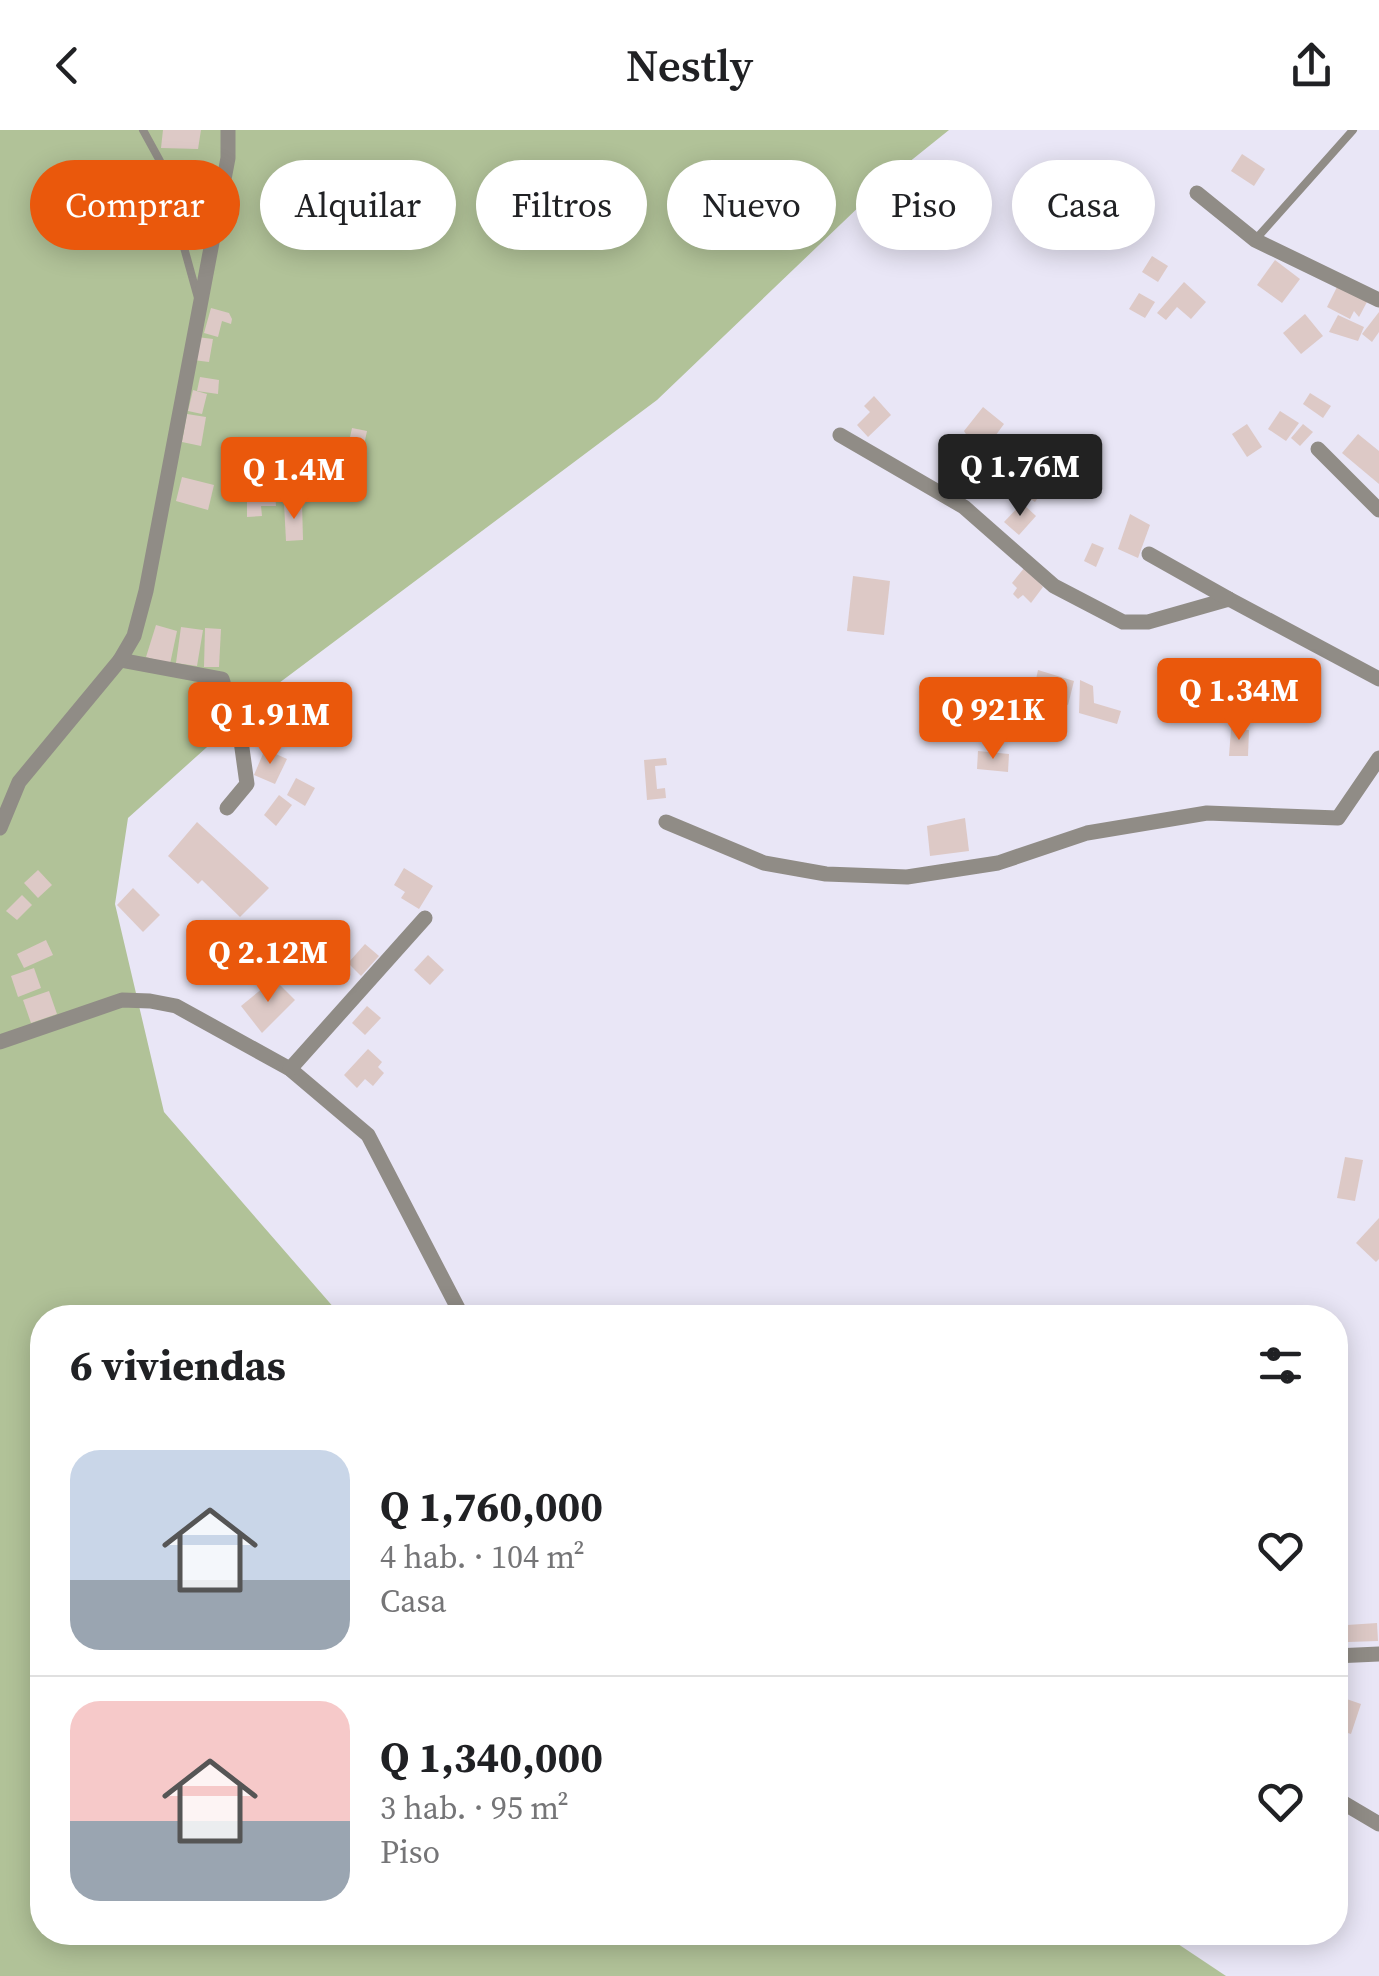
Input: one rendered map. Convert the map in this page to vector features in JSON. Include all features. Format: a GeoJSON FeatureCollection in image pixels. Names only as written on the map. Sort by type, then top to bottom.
{"type":"FeatureCollection","features":[{"type":"Feature","properties":{"kind":"street"},"geometry":{"type":"LineString","coordinates":[[0,828],[20,782],[120,660],[134,636],[146,591],[228,158],[228,130]]}},
{"type":"Feature","properties":{"kind":"street"},"geometry":{"type":"LineString","coordinates":[[1197,193],[1256,240],[1379,300]]}},
{"type":"Feature","properties":{"kind":"street"},"geometry":{"type":"LineString","coordinates":[[840,435],[964,508],[1054,586],[1123,622],[1148,622],[1230,600]]}},
{"type":"Feature","properties":{"kind":"street"},"geometry":{"type":"LineString","coordinates":[[1318,449],[1379,510]]}},
{"type":"Feature","properties":{"kind":"street"},"geometry":{"type":"LineString","coordinates":[[1149,554],[1379,680]]}},
{"type":"Feature","properties":{"kind":"street"},"geometry":{"type":"LineString","coordinates":[[120,660],[222,679],[241,741],[247,784],[227,808]]}},
{"type":"Feature","properties":{"kind":"street"},"geometry":{"type":"LineString","coordinates":[[666,822],[764,863],[826,874],[907,877],[998,863],[1086,833],[1207,813],[1338,818],[1379,758]]}},
{"type":"Feature","properties":{"kind":"street"},"geometry":{"type":"LineString","coordinates":[[290,1070],[425,918]]}},
{"type":"Feature","properties":{"kind":"street"},"geometry":{"type":"LineString","coordinates":[[0,1042],[122,1000],[150,1001],[176,1006],[290,1070],[368,1135],[456,1305]]}},
{"type":"Feature","properties":{"kind":"street"},"geometry":{"type":"LineString","coordinates":[[1348,1655],[1379,1654]]}},
{"type":"Feature","properties":{"kind":"street"},"geometry":{"type":"LineString","coordinates":[[1348,1806],[1379,1824]]}},
{"type":"Feature","properties":{"kind":"lane"},"geometry":{"type":"LineString","coordinates":[[143,130],[160,161],[199,303]]}},
{"type":"Feature","properties":{"kind":"lane"},"geometry":{"type":"LineString","coordinates":[[1256,240],[1353,130]]}},
{"type":"Feature","properties":{"kind":"green space"},"geometry":{"type":"Polygon","coordinates":[[[0,130],[949,130],[912,160],[856,160],[856,210],[836,229],[836,160],[667,160],[667,250],[814,250],[657,400],[275,686],[128,818],[115,904],[164,1112],[332,1305],[30,1305],[30,1945],[1180,1945],[1226,1976],[0,1976],[0,130]]]}},
{"type":"Feature","properties":{"kind":"building"},"geometry":{"type":"Polygon","coordinates":[[[163,130],[201,130],[198,149],[161,148],[163,130]]]}},
{"type":"Feature","properties":{"kind":"building"},"geometry":{"type":"Polygon","coordinates":[[[1242,154],[1265,169],[1254,186],[1231,171],[1242,154]]]}},
{"type":"Feature","properties":{"kind":"building"},"geometry":{"type":"Polygon","coordinates":[[[1152,256],[1168,266],[1158,282],[1142,272],[1152,256]]]}},
{"type":"Feature","properties":{"kind":"building"},"geometry":{"type":"Polygon","coordinates":[[[1275,260],[1300,279],[1282,303],[1257,285],[1275,260]]]}},
{"type":"Feature","properties":{"kind":"building"},"geometry":{"type":"Polygon","coordinates":[[[1184,282],[1206,302],[1191,319],[1177,307],[1166,320],[1157,313],[1184,282]]]}},
{"type":"Feature","properties":{"kind":"building"},"geometry":{"type":"Polygon","coordinates":[[[1338,285],[1368,300],[1359,317],[1354,311],[1350,319],[1327,307],[1338,285]]]}},
{"type":"Feature","properties":{"kind":"building"},"geometry":{"type":"Polygon","coordinates":[[[1139,293],[1155,302],[1145,318],[1129,309],[1139,293]]]}},
{"type":"Feature","properties":{"kind":"building"},"geometry":{"type":"Polygon","coordinates":[[[211,308],[229,313],[232,319],[231,324],[222,321],[218,337],[204,333],[211,308]]]}},
{"type":"Feature","properties":{"kind":"building"},"geometry":{"type":"Polygon","coordinates":[[[1379,312],[1379,332],[1372,342],[1362,334],[1379,312]]]}},
{"type":"Feature","properties":{"kind":"building"},"geometry":{"type":"Polygon","coordinates":[[[1305,314],[1323,336],[1301,354],[1283,333],[1305,314]]]}},
{"type":"Feature","properties":{"kind":"building"},"geometry":{"type":"Polygon","coordinates":[[[1338,315],[1364,327],[1358,341],[1329,332],[1338,315]]]}},
{"type":"Feature","properties":{"kind":"building"},"geometry":{"type":"Polygon","coordinates":[[[197,337],[213,339],[209,362],[193,360],[197,337]]]}},
{"type":"Feature","properties":{"kind":"building"},"geometry":{"type":"Polygon","coordinates":[[[200,377],[219,380],[218,394],[197,391],[200,377]]]}},
{"type":"Feature","properties":{"kind":"building"},"geometry":{"type":"Polygon","coordinates":[[[193,390],[207,394],[202,414],[188,411],[193,390]]]}},
{"type":"Feature","properties":{"kind":"building"},"geometry":{"type":"Polygon","coordinates":[[[1310,393],[1331,406],[1323,418],[1303,404],[1310,393]]]}},
{"type":"Feature","properties":{"kind":"building"},"geometry":{"type":"Polygon","coordinates":[[[874,396],[891,415],[868,437],[857,425],[870,412],[864,406],[874,396]]]}},
{"type":"Feature","properties":{"kind":"building"},"geometry":{"type":"Polygon","coordinates":[[[983,407],[1004,424],[987,447],[980,442],[975,448],[964,431],[983,407]]]}},
{"type":"Feature","properties":{"kind":"building"},"geometry":{"type":"Polygon","coordinates":[[[1280,411],[1299,423],[1286,441],[1268,429],[1280,411]]]}},
{"type":"Feature","properties":{"kind":"building"},"geometry":{"type":"Polygon","coordinates":[[[187,414],[206,417],[201,446],[182,442],[187,414]]]}},
{"type":"Feature","properties":{"kind":"building"},"geometry":{"type":"Polygon","coordinates":[[[1247,424],[1262,447],[1247,457],[1232,434],[1247,424]]]}},
{"type":"Feature","properties":{"kind":"building"},"geometry":{"type":"Polygon","coordinates":[[[1303,424],[1313,432],[1300,446],[1291,438],[1303,424]]]}},
{"type":"Feature","properties":{"kind":"building"},"geometry":{"type":"Polygon","coordinates":[[[352,428],[367,431],[359,468],[344,465],[352,428]]]}},
{"type":"Feature","properties":{"kind":"building"},"geometry":{"type":"Polygon","coordinates":[[[1358,434],[1379,451],[1379,484],[1342,453],[1358,434]]]}},
{"type":"Feature","properties":{"kind":"building"},"geometry":{"type":"Polygon","coordinates":[[[1014,470],[1043,490],[1035,502],[1005,483],[1014,470]]]}},
{"type":"Feature","properties":{"kind":"building"},"geometry":{"type":"Polygon","coordinates":[[[182,477],[214,485],[208,510],[176,501],[182,477]]]}},
{"type":"Feature","properties":{"kind":"building"},"geometry":{"type":"Polygon","coordinates":[[[275,494],[276,506],[261,506],[262,516],[247,517],[247,495],[275,494]]]}},
{"type":"Feature","properties":{"kind":"building"},"geometry":{"type":"Polygon","coordinates":[[[284,503],[302,503],[303,540],[286,541],[284,503]]]}},
{"type":"Feature","properties":{"kind":"building"},"geometry":{"type":"Polygon","coordinates":[[[1022,503],[1036,516],[1019,535],[1004,522],[1022,503]]]}},
{"type":"Feature","properties":{"kind":"building"},"geometry":{"type":"Polygon","coordinates":[[[1130,514],[1150,525],[1138,558],[1118,549],[1130,514]]]}},
{"type":"Feature","properties":{"kind":"building"},"geometry":{"type":"Polygon","coordinates":[[[1092,543],[1104,548],[1096,567],[1084,561],[1092,543]]]}},
{"type":"Feature","properties":{"kind":"building"},"geometry":{"type":"Polygon","coordinates":[[[1025,567],[1043,587],[1031,603],[1023,595],[1018,599],[1013,594],[1017,588],[1012,583],[1025,567]]]}},
{"type":"Feature","properties":{"kind":"building"},"geometry":{"type":"Polygon","coordinates":[[[853,576],[890,581],[884,635],[847,631],[853,576]]]}},
{"type":"Feature","properties":{"kind":"building"},"geometry":{"type":"Polygon","coordinates":[[[156,625],[177,631],[170,664],[146,657],[156,625]]]}},
{"type":"Feature","properties":{"kind":"building"},"geometry":{"type":"Polygon","coordinates":[[[181,627],[203,630],[197,666],[176,663],[181,627]]]}},
{"type":"Feature","properties":{"kind":"building"},"geometry":{"type":"Polygon","coordinates":[[[205,628],[221,629],[219,667],[204,667],[205,628]]]}},
{"type":"Feature","properties":{"kind":"building"},"geometry":{"type":"Polygon","coordinates":[[[1038,670],[1074,681],[1068,705],[1033,693],[1038,670]]]}},
{"type":"Feature","properties":{"kind":"building"},"geometry":{"type":"Polygon","coordinates":[[[1080,680],[1093,686],[1094,703],[1121,711],[1117,724],[1079,713],[1080,680]]]}},
{"type":"Feature","properties":{"kind":"building"},"geometry":{"type":"Polygon","coordinates":[[[279,688],[295,692],[290,709],[275,705],[279,688]]]}},
{"type":"Feature","properties":{"kind":"building"},"geometry":{"type":"Polygon","coordinates":[[[1231,729],[1249,730],[1248,756],[1229,756],[1231,729]]]}},
{"type":"Feature","properties":{"kind":"building"},"geometry":{"type":"Polygon","coordinates":[[[265,749],[287,759],[275,784],[254,775],[265,749]]]}},
{"type":"Feature","properties":{"kind":"building"},"geometry":{"type":"Polygon","coordinates":[[[978,751],[1009,754],[1008,772],[977,769],[978,751]]]}},
{"type":"Feature","properties":{"kind":"building"},"geometry":{"type":"Polygon","coordinates":[[[666,758],[667,765],[655,766],[657,789],[665,788],[666,798],[647,800],[644,760],[666,758]]]}},
{"type":"Feature","properties":{"kind":"building"},"geometry":{"type":"Polygon","coordinates":[[[296,778],[315,788],[305,806],[287,795],[296,778]]]}},
{"type":"Feature","properties":{"kind":"building"},"geometry":{"type":"Polygon","coordinates":[[[279,795],[292,805],[276,826],[264,815],[279,795]]]}},
{"type":"Feature","properties":{"kind":"building"},"geometry":{"type":"Polygon","coordinates":[[[965,818],[969,851],[930,856],[927,826],[965,818]]]}},
{"type":"Feature","properties":{"kind":"building"},"geometry":{"type":"Polygon","coordinates":[[[197,822],[269,888],[240,917],[202,880],[198,884],[168,856],[197,822]]]}},
{"type":"Feature","properties":{"kind":"building"},"geometry":{"type":"Polygon","coordinates":[[[404,868],[433,886],[419,909],[401,898],[405,892],[394,885],[404,868]]]}},
{"type":"Feature","properties":{"kind":"building"},"geometry":{"type":"Polygon","coordinates":[[[38,870],[52,885],[38,898],[24,883],[38,870]]]}},
{"type":"Feature","properties":{"kind":"building"},"geometry":{"type":"Polygon","coordinates":[[[133,888],[160,915],[143,932],[117,905],[133,888]]]}},
{"type":"Feature","properties":{"kind":"building"},"geometry":{"type":"Polygon","coordinates":[[[22,895],[32,905],[17,920],[6,911],[22,895]]]}},
{"type":"Feature","properties":{"kind":"building"},"geometry":{"type":"Polygon","coordinates":[[[306,937],[315,946],[306,955],[312,961],[302,971],[287,956],[306,937]]]}},
{"type":"Feature","properties":{"kind":"building"},"geometry":{"type":"Polygon","coordinates":[[[46,940],[53,955],[24,968],[17,954],[46,940]]]}},
{"type":"Feature","properties":{"kind":"building"},"geometry":{"type":"Polygon","coordinates":[[[365,944],[379,956],[361,976],[348,963],[365,944]]]}},
{"type":"Feature","properties":{"kind":"building"},"geometry":{"type":"Polygon","coordinates":[[[428,955],[444,970],[430,985],[414,970],[428,955]]]}},
{"type":"Feature","properties":{"kind":"building"},"geometry":{"type":"Polygon","coordinates":[[[34,968],[41,988],[18,997],[11,976],[34,968]]]}},
{"type":"Feature","properties":{"kind":"building"},"geometry":{"type":"Polygon","coordinates":[[[274,979],[295,1000],[262,1033],[241,1006],[274,979]]]}},
{"type":"Feature","properties":{"kind":"building"},"geometry":{"type":"Polygon","coordinates":[[[49,991],[57,1014],[31,1023],[23,1000],[49,991]]]}},
{"type":"Feature","properties":{"kind":"building"},"geometry":{"type":"Polygon","coordinates":[[[367,1006],[381,1018],[365,1035],[352,1023],[367,1006]]]}},
{"type":"Feature","properties":{"kind":"building"},"geometry":{"type":"Polygon","coordinates":[[[368,1049],[382,1062],[378,1067],[384,1073],[373,1086],[365,1079],[357,1088],[344,1075],[368,1049]]]}},
{"type":"Feature","properties":{"kind":"building"},"geometry":{"type":"Polygon","coordinates":[[[1345,1157],[1363,1160],[1355,1201],[1337,1198],[1345,1157]]]}},
{"type":"Feature","properties":{"kind":"building"},"geometry":{"type":"Polygon","coordinates":[[[1379,1218],[1379,1259],[1376,1262],[1356,1243],[1379,1218]]]}},
{"type":"Feature","properties":{"kind":"building"},"geometry":{"type":"Polygon","coordinates":[[[1377,1623],[1378,1641],[1348,1642],[1348,1625],[1377,1623]]]}},
{"type":"Feature","properties":{"kind":"building"},"geometry":{"type":"Polygon","coordinates":[[[1348,1700],[1361,1704],[1351,1734],[1348,1733],[1348,1700]]]}}]}
